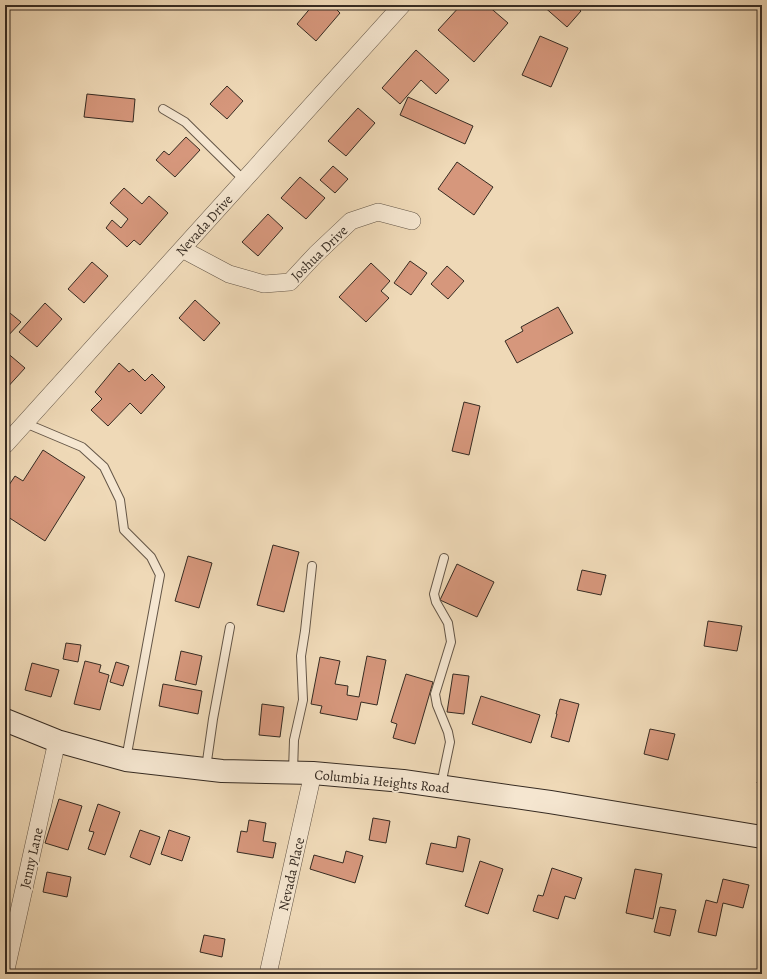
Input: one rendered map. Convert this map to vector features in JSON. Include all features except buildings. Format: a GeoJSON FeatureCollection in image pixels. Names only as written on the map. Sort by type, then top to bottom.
{"type":"FeatureCollection","features":[{"type":"Feature","properties":{"kind":"street","name":"Nevada Drive"},"geometry":{"type":"LineString","coordinates":[[5,445],[402,5]]}},
{"type":"Feature","properties":{"kind":"street","name":"Joshua Drive"},"geometry":{"type":"LineString","coordinates":[[182,249],[229,274],[264,284],[290,282],[316,254],[351,221],[378,212],[412,222]]}},
{"type":"Feature","properties":{"kind":"street","name":"Columbia Heights Road"},"geometry":{"type":"LineString","coordinates":[[5,720],[57,741],[126,760],[222,771],[303,773],[403,781],[558,803],[762,837]]}},
{"type":"Feature","properties":{"kind":"street","name":"Jenny Lane"},"geometry":{"type":"LineString","coordinates":[[5,974],[57,741]]}},
{"type":"Feature","properties":{"kind":"street","name":"Nevada Place"},"geometry":{"type":"LineString","coordinates":[[268,974],[303,773]]}},
{"type":"Feature","properties":{"kind":"lane"},"geometry":{"type":"LineString","coordinates":[[163,109],[185,122],[244,180]]}},
{"type":"Feature","properties":{"kind":"lane"},"geometry":{"type":"LineString","coordinates":[[26,422],[82,446],[104,467],[120,500],[124,530],[151,557],[160,575],[126,760]]}},
{"type":"Feature","properties":{"kind":"lane"},"geometry":{"type":"LineString","coordinates":[[440,786],[450,742],[448,732],[437,705],[435,694],[450,642],[448,623],[436,602],[434,594],[444,558]]}},
{"type":"Feature","properties":{"kind":"lane"},"geometry":{"type":"LineString","coordinates":[[303,773],[294,740],[303,700],[301,656],[312,566]]}},
{"type":"Feature","properties":{"kind":"lane"},"geometry":{"type":"LineString","coordinates":[[206,769],[213,719],[230,627]]}}]}
